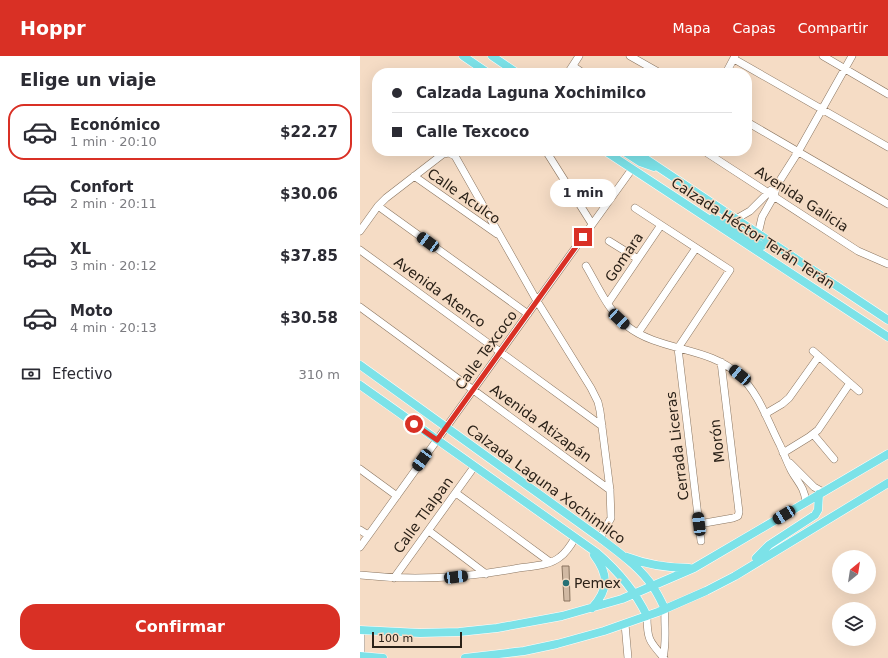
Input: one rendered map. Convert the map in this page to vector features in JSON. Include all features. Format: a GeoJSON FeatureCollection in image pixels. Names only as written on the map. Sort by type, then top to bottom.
{"type":"FeatureCollection","features":[{"type":"Feature","properties":{"kind":"main road"},"geometry":{"type":"LineString","coordinates":[[463,56],[481,68]]}},
{"type":"Feature","properties":{"kind":"main road"},"geometry":{"type":"LineString","coordinates":[[492,56],[510,68]]}},
{"type":"Feature","properties":{"kind":"main road","name":"Calzada Héctor Terán Terán"},"geometry":{"type":"LineString","coordinates":[[612,156],[888,337]]}},
{"type":"Feature","properties":{"kind":"main road"},"geometry":{"type":"LineString","coordinates":[[631,156],[640,162],[662,170]]}},
{"type":"Feature","properties":{"kind":"main road","name":"Calzada Héctor Terán Terán"},"geometry":{"type":"LineString","coordinates":[[641,156],[888,320]]}},
{"type":"Feature","properties":{"kind":"main road"},"geometry":{"type":"LineString","coordinates":[[697,212],[727,224],[762,246],[771,243]]}},
{"type":"Feature","properties":{"kind":"main road","name":"Calzada Laguna Xochimilco"},"geometry":{"type":"LineString","coordinates":[[360,366],[600,538],[646,578],[653,586],[665,609]]}},
{"type":"Feature","properties":{"kind":"main road","name":"Calzada Laguna Xochimilco"},"geometry":{"type":"LineString","coordinates":[[360,385],[574,538],[586,545],[608,563],[626,582],[635,594],[647,616]]}},
{"type":"Feature","properties":{"kind":"main road"},"geometry":{"type":"LineString","coordinates":[[360,631],[420,633],[459,632],[489,629],[526,624],[592,608],[635,594],[694,568],[888,454]]}},
{"type":"Feature","properties":{"kind":"main road"},"geometry":{"type":"LineString","coordinates":[[465,658],[497,656],[563,643],[625,624],[665,609],[706,591],[735,576],[888,483]]}},
{"type":"Feature","properties":{"kind":"main road"},"geometry":{"type":"LineString","coordinates":[[747,568],[769,545],[815,515],[818,510],[821,493]]}},
{"type":"Feature","properties":{"kind":"main road"},"geometry":{"type":"LineString","coordinates":[[586,545],[600,563],[605,578],[603,593],[592,608]]}},
{"type":"Feature","properties":{"kind":"main road"},"geometry":{"type":"LineString","coordinates":[[621,555],[655,566],[669,568],[694,568]]}},
{"type":"Feature","properties":{"kind":"main road"},"geometry":{"type":"LineString","coordinates":[[361,657],[383,658]]}},
{"type":"Feature","properties":{"kind":"street"},"geometry":{"type":"LineString","coordinates":[[575,68],[572,66],[578,56]]}},
{"type":"Feature","properties":{"kind":"street"},"geometry":{"type":"LineString","coordinates":[[630,56],[651,68]]}},
{"type":"Feature","properties":{"kind":"street"},"geometry":{"type":"LineString","coordinates":[[823,56],[888,94]]}},
{"type":"Feature","properties":{"kind":"street"},"geometry":{"type":"LineString","coordinates":[[758,234],[762,217],[771,194],[798,152],[852,56]]}},
{"type":"Feature","properties":{"kind":"street"},"geometry":{"type":"LineString","coordinates":[[729,68],[735,58],[888,147]]}},
{"type":"Feature","properties":{"kind":"street"},"geometry":{"type":"LineString","coordinates":[[752,125],[888,204]]}},
{"type":"Feature","properties":{"kind":"street"},"geometry":{"type":"LineString","coordinates":[[360,231],[378,206],[386,198],[440,156]]}},
{"type":"Feature","properties":{"kind":"street"},"geometry":{"type":"LineString","coordinates":[[455,156],[537,301],[591,388],[598,402],[610,490],[611,518],[600,538]]}},
{"type":"Feature","properties":{"kind":"street"},"geometry":{"type":"LineString","coordinates":[[549,156],[592,224]]}},
{"type":"Feature","properties":{"kind":"street","name":"Avenida Galicia"},"geometry":{"type":"LineString","coordinates":[[712,156],[858,251],[888,264]]}},
{"type":"Feature","properties":{"kind":"street","name":"Calle Texcoco"},"geometry":{"type":"LineString","coordinates":[[360,546],[632,169]]}},
{"type":"Feature","properties":{"kind":"street","name":"Calle Aculco"},"geometry":{"type":"LineString","coordinates":[[414,176],[500,236]]}},
{"type":"Feature","properties":{"kind":"street"},"geometry":{"type":"LineString","coordinates":[[736,220],[771,194]]}},
{"type":"Feature","properties":{"kind":"street"},"geometry":{"type":"LineString","coordinates":[[378,206],[528,314]]}},
{"type":"Feature","properties":{"kind":"street"},"geometry":{"type":"LineString","coordinates":[[635,208],[730,270],[678,348]]}},
{"type":"Feature","properties":{"kind":"street","name":"Gomara"},"geometry":{"type":"LineString","coordinates":[[608,303],[661,225]]}},
{"type":"Feature","properties":{"kind":"street"},"geometry":{"type":"LineString","coordinates":[[609,241],[638,259]]}},
{"type":"Feature","properties":{"kind":"street"},"geometry":{"type":"LineString","coordinates":[[638,333],[696,248]]}},
{"type":"Feature","properties":{"kind":"street","name":"Avenida Atenco"},"geometry":{"type":"LineString","coordinates":[[360,250],[602,426]]}},
{"type":"Feature","properties":{"kind":"street"},"geometry":{"type":"LineString","coordinates":[[586,266],[619,319],[638,333],[653,340],[721,362],[740,375],[755,394],[793,472],[803,488],[806,502]]}},
{"type":"Feature","properties":{"kind":"street","name":"Avenida Atizapán"},"geometry":{"type":"LineString","coordinates":[[360,307],[610,490]]}},
{"type":"Feature","properties":{"kind":"street","name":"Cerrada Liceras"},"geometry":{"type":"LineString","coordinates":[[678,348],[702,541]]}},
{"type":"Feature","properties":{"kind":"street"},"geometry":{"type":"LineString","coordinates":[[813,350],[859,391]]}},
{"type":"Feature","properties":{"kind":"street"},"geometry":{"type":"LineString","coordinates":[[765,414],[789,398],[819,356]]}},
{"type":"Feature","properties":{"kind":"street","name":"Morón"},"geometry":{"type":"LineString","coordinates":[[699,524],[733,518],[738,516],[739,512],[721,362]]}},
{"type":"Feature","properties":{"kind":"street"},"geometry":{"type":"LineString","coordinates":[[784,453],[813,434],[822,424],[850,383]]}},
{"type":"Feature","properties":{"kind":"street"},"geometry":{"type":"LineString","coordinates":[[813,434],[834,459]]}},
{"type":"Feature","properties":{"kind":"street"},"geometry":{"type":"LineString","coordinates":[[788,461],[821,493]]}},
{"type":"Feature","properties":{"kind":"street","name":"Calle Tlalpan"},"geometry":{"type":"LineString","coordinates":[[394,578],[474,467]]}},
{"type":"Feature","properties":{"kind":"street"},"geometry":{"type":"LineString","coordinates":[[360,469],[397,496]]}},
{"type":"Feature","properties":{"kind":"street"},"geometry":{"type":"LineString","coordinates":[[456,493],[550,562]]}},
{"type":"Feature","properties":{"kind":"street"},"geometry":{"type":"LineString","coordinates":[[360,530],[368,535]]}},
{"type":"Feature","properties":{"kind":"street"},"geometry":{"type":"LineString","coordinates":[[429,531],[486,574]]}},
{"type":"Feature","properties":{"kind":"street"},"geometry":{"type":"LineString","coordinates":[[360,575],[394,578],[431,578],[486,574],[550,562],[560,558],[574,538]]}},
{"type":"Feature","properties":{"kind":"street"},"geometry":{"type":"LineString","coordinates":[[664,658],[666,643],[664,624],[665,609]]}},
{"type":"Feature","properties":{"kind":"street"},"geometry":{"type":"LineString","coordinates":[[647,616],[647,634],[654,648],[664,658]]}},
{"type":"Feature","properties":{"kind":"street"},"geometry":{"type":"LineString","coordinates":[[625,624],[628,658]]}},
{"type":"Feature","properties":{"kind":"street"},"geometry":{"type":"LineString","coordinates":[[360,631],[361,657]]}},
{"type":"Feature","properties":{"kind":"building","name":"Pemex"},"geometry":{"type":"Polygon","coordinates":[[[562,566],[569,566],[570,601],[564,601],[562,566]]]}},
{"type":"Feature","properties":{"kind":"place","name":"Pemex"},"geometry":{"type":"Point","coordinates":[566,583]}},
{"type":"Feature","properties":{"kind":"route"},"geometry":{"type":"LineString","coordinates":[[414,424],[437,440],[583,237]]}}]}
